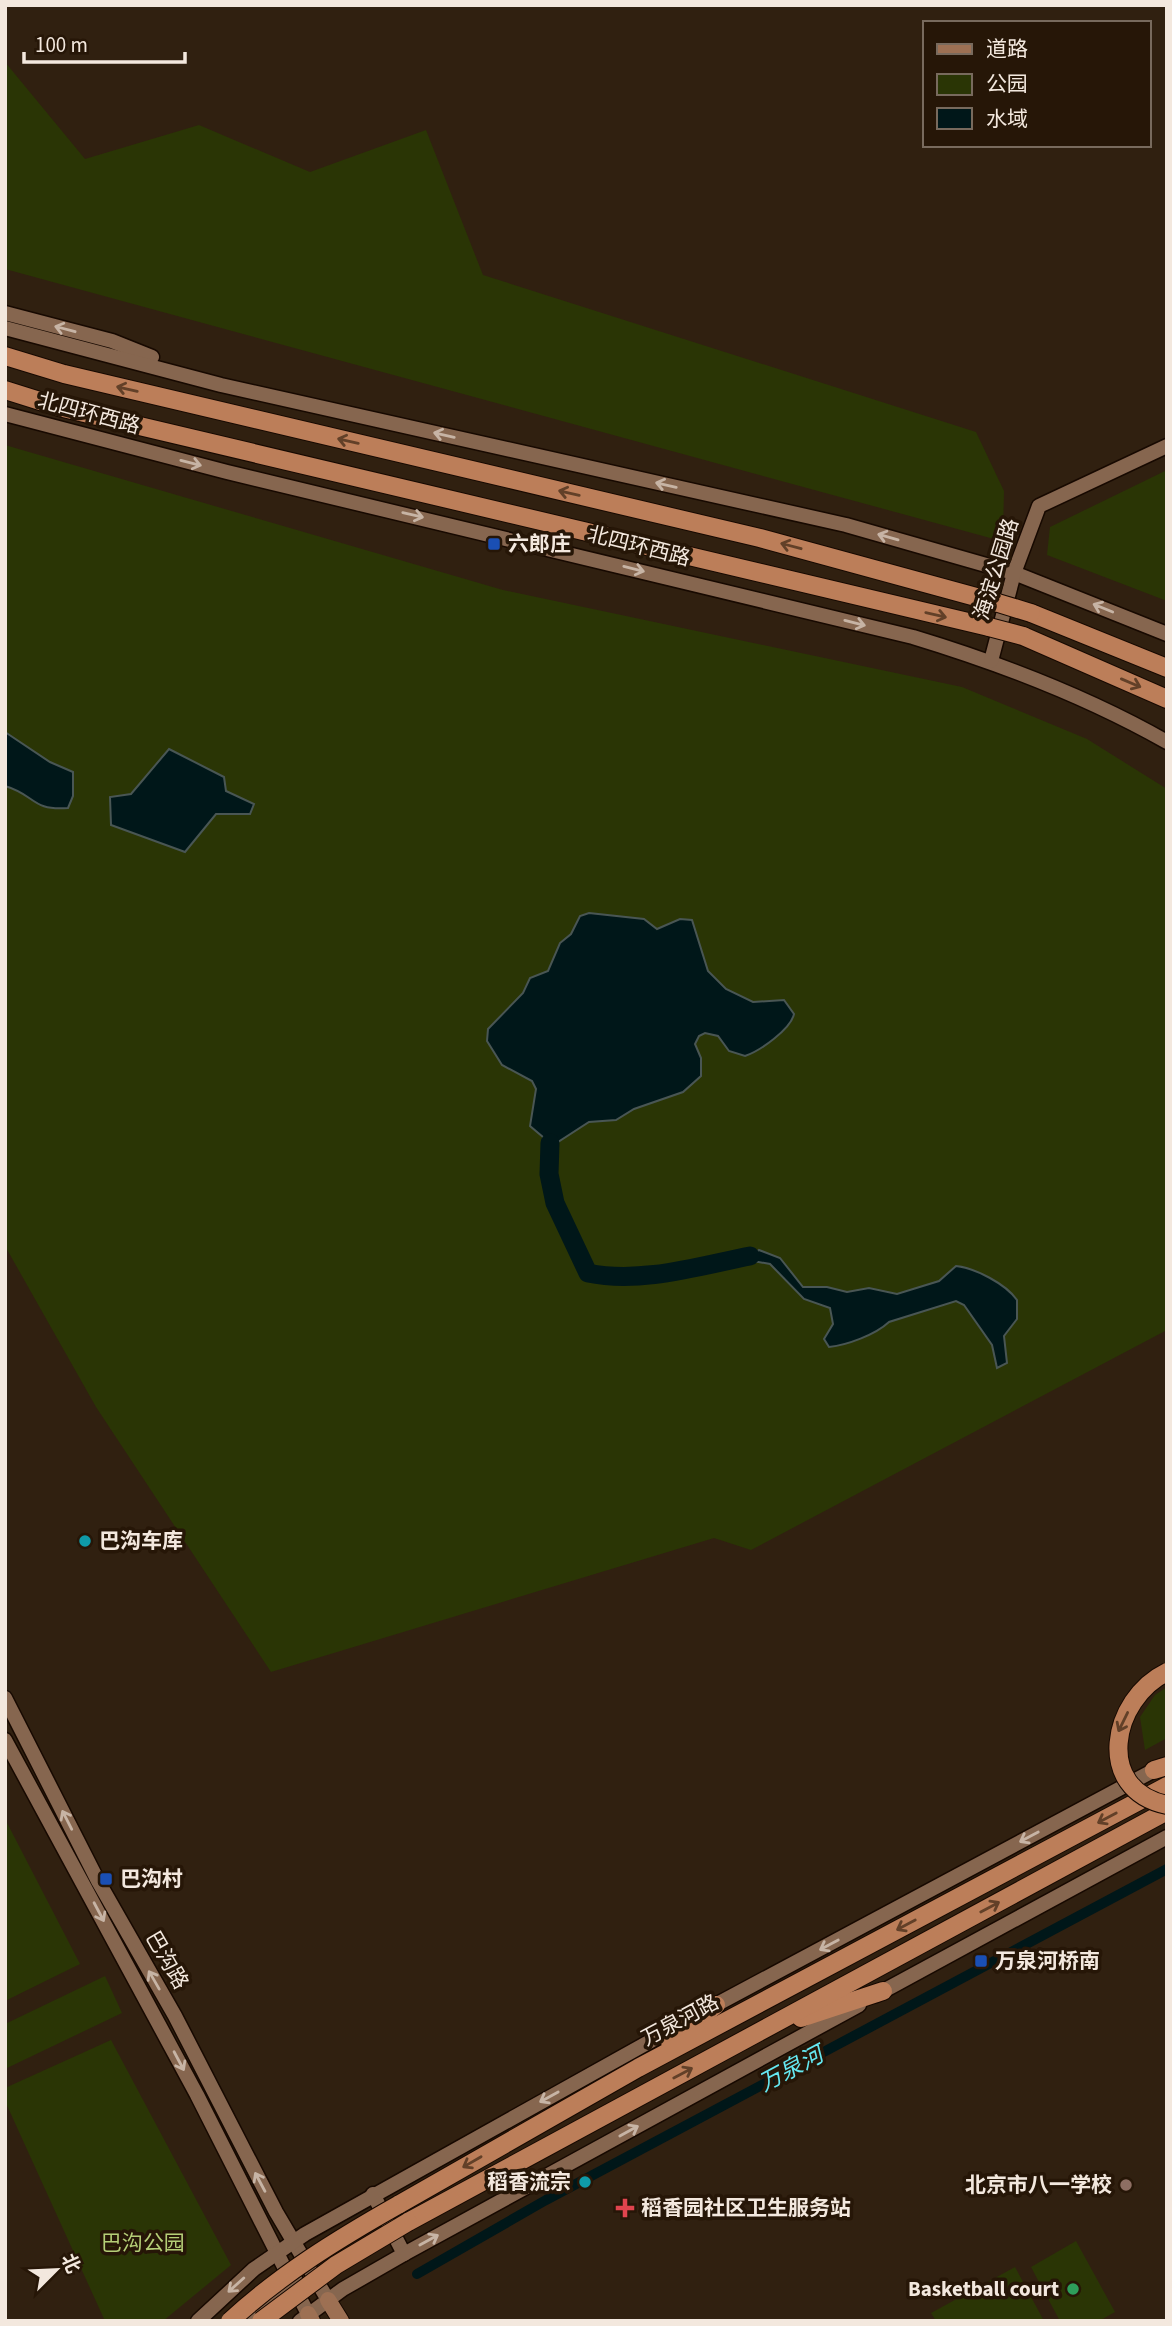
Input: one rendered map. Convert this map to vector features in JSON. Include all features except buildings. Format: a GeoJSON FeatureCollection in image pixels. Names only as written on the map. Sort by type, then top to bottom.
{"type":"FeatureCollection","features":[{"type":"Feature","properties":{"kind":"highway","name":"北四环西路"},"geometry":{"type":"LineString","coordinates":[[6,357],[64,374],[760,538],[1031,613],[1167,668]]}},
{"type":"Feature","properties":{"kind":"highway","name":"北四环西路"},"geometry":{"type":"LineString","coordinates":[[5,390],[60,407],[1023,636],[1167,699]]}},
{"type":"Feature","properties":{"kind":"highway"},"geometry":{"type":"LineString","coordinates":[[1167,1672],[1136,1696],[1116,1736],[1123,1777],[1151,1802],[1167,1805]]}},
{"type":"Feature","properties":{"kind":"highway","name":"万泉河路"},"geometry":{"type":"LineString","coordinates":[[230,2321],[259,2294],[325,2246],[638,2068],[1167,1786]]}},
{"type":"Feature","properties":{"kind":"highway"},"geometry":{"type":"LineString","coordinates":[[261,2321],[336,2265],[408,2222],[1167,1811]]}},
{"type":"Feature","properties":{"kind":"highway"},"geometry":{"type":"LineString","coordinates":[[757,2033],[884,1991]]}},
{"type":"Feature","properties":{"kind":"highway"},"geometry":{"type":"LineString","coordinates":[[638,2068],[716,2004]]}},
{"type":"Feature","properties":{"kind":"main road"},"geometry":{"type":"LineString","coordinates":[[328,2300],[341,2321]]}},
{"type":"Feature","properties":{"kind":"street"},"geometry":{"type":"LineString","coordinates":[[5,313],[112,341],[221,385]]}},
{"type":"Feature","properties":{"kind":"street"},"geometry":{"type":"LineString","coordinates":[[5,328],[135,360],[221,385],[846,525],[1014,573],[1167,634]]}},
{"type":"Feature","properties":{"kind":"street","name":"北四环西路"},"geometry":{"type":"LineString","coordinates":[[5,414],[125,446],[913,637],[991,661],[1106,708],[1167,742]]}},
{"type":"Feature","properties":{"kind":"street","name":"海淀公园路"},"geometry":{"type":"LineString","coordinates":[[991,661],[1014,573],[1039,506],[1167,446]]}},
{"type":"Feature","properties":{"kind":"street","name":"巴沟路"},"geometry":{"type":"LineString","coordinates":[[5,1698],[98,1881],[174,2016],[293,2241],[328,2300]]}},
{"type":"Feature","properties":{"kind":"street","name":"巴沟路"},"geometry":{"type":"LineString","coordinates":[[5,1740],[197,2095],[291,2282],[306,2318]]}},
{"type":"Feature","properties":{"kind":"street","name":"万泉河路"},"geometry":{"type":"LineString","coordinates":[[276,2253],[344,2210],[716,2004],[1163,1767]]}},
{"type":"Feature","properties":{"kind":"street"},"geometry":{"type":"LineString","coordinates":[[306,2318],[328,2300],[404,2254],[1167,1837]]}},
{"type":"Feature","properties":{"kind":"street"},"geometry":{"type":"LineString","coordinates":[[373,2194],[404,2254]]}},
{"type":"Feature","properties":{"kind":"street"},"geometry":{"type":"LineString","coordinates":[[246,2321],[291,2282],[346,2245],[344,2210]]}},
{"type":"Feature","properties":{"kind":"street"},"geometry":{"type":"LineString","coordinates":[[205,2318],[276,2253]]}},
{"type":"Feature","properties":{"kind":"green space"},"geometry":{"type":"Polygon","coordinates":[[[5,62],[85,159],[199,125],[310,172],[426,130],[483,275],[976,432],[1004,491],[1003,532],[994,539],[5,269],[5,62]]]}},
{"type":"Feature","properties":{"kind":"green space"},"geometry":{"type":"Polygon","coordinates":[[[5,445],[503,590],[962,687],[1087,739],[1167,789],[1167,1330],[751,1550],[714,1538],[271,1672],[96,1407],[5,1246],[5,445]]]}},
{"type":"Feature","properties":{"kind":"green space"},"geometry":{"type":"Polygon","coordinates":[[[1167,470],[1167,601],[1047,555],[1050,527],[1167,470]]]}},
{"type":"Feature","properties":{"kind":"green space"},"geometry":{"type":"Polygon","coordinates":[[[1167,1687],[1167,1738],[1145,1750],[1140,1717],[1155,1695],[1167,1687]]]}},
{"type":"Feature","properties":{"kind":"green space"},"geometry":{"type":"Polygon","coordinates":[[[5,1819],[80,1964],[5,2001],[5,1819]]]}},
{"type":"Feature","properties":{"kind":"green space"},"geometry":{"type":"Polygon","coordinates":[[[105,1976],[122,2013],[5,2069],[5,2024],[105,1976]]]}},
{"type":"Feature","properties":{"kind":"green space","name":"巴沟公园"},"geometry":{"type":"Polygon","coordinates":[[[111,2040],[231,2265],[163,2321],[105,2321],[5,2101],[5,2088],[111,2040]]]}},
{"type":"Feature","properties":{"kind":"green space","name":"Basketball court"},"geometry":{"type":"Polygon","coordinates":[[[1076,2241],[1115,2312],[1099,2321],[1060,2321],[1031,2267],[1076,2241]]]}},
{"type":"Feature","properties":{"kind":"green space"},"geometry":{"type":"Polygon","coordinates":[[[1015,2267],[1044,2321],[936,2321],[931,2313],[1015,2267]]]}},
{"type":"Feature","properties":{"kind":"water"},"geometry":{"type":"Polygon","coordinates":[[[5,732],[50,762],[73,772],[73,796],[68,808],[40,805],[5,786],[5,732]]]}},
{"type":"Feature","properties":{"kind":"water"},"geometry":{"type":"Polygon","coordinates":[[[169,749],[224,777],[226,791],[254,804],[250,814],[216,814],[185,852],[111,825],[110,797],[131,794],[169,749]]]}},
{"type":"Feature","properties":{"kind":"water"},"geometry":{"type":"Polygon","coordinates":[[[589,913],[644,919],[657,929],[680,919],[692,920],[708,971],[726,989],[753,1002],[784,1000],[794,1014],[792,1020],[774,1039],[745,1056],[729,1051],[718,1036],[705,1033],[699,1036],[695,1044],[701,1058],[701,1076],[683,1092],[634,1109],[616,1120],[589,1122],[558,1142],[550,1143],[530,1126],[536,1089],[532,1081],[502,1065],[487,1041],[488,1029],[523,993],[530,978],[548,971],[560,943],[571,934],[580,916],[589,913]]]}},
{"type":"Feature","properties":{"kind":"water"},"geometry":{"type":"Polygon","coordinates":[[[759,1250],[780,1258],[803,1287],[827,1287],[847,1292],[869,1288],[897,1294],[939,1281],[956,1266],[981,1273],[1006,1288],[1017,1300],[1017,1319],[1004,1336],[1007,1363],[997,1368],[992,1345],[964,1305],[956,1301],[889,1322],[860,1339],[829,1347],[824,1339],[833,1324],[830,1308],[804,1299],[770,1264],[747,1260],[759,1250]]]}},
{"type":"Feature","properties":{"kind":"waterway"},"geometry":{"type":"LineString","coordinates":[[550,1143],[549,1174],[555,1203],[588,1273],[608,1276],[649,1275],[750,1256]]}},
{"type":"Feature","properties":{"kind":"waterway","name":"万泉河"},"geometry":{"type":"LineString","coordinates":[[417,2274],[546,2200],[1167,1869]]}},
{"type":"Feature","properties":{"kind":"place","name":"六郎庄"},"geometry":{"type":"Point","coordinates":[494,544]}},
{"type":"Feature","properties":{"kind":"place","name":"巴沟车库"},"geometry":{"type":"Point","coordinates":[85,1541]}},
{"type":"Feature","properties":{"kind":"place","name":"巴沟村"},"geometry":{"type":"Point","coordinates":[106,1879]}},
{"type":"Feature","properties":{"kind":"place","name":"万泉河桥南"},"geometry":{"type":"Point","coordinates":[981,1961]}},
{"type":"Feature","properties":{"kind":"place","name":"稻香流宗"},"geometry":{"type":"Point","coordinates":[585,2182]}},
{"type":"Feature","properties":{"kind":"place","name":"北京市八一学校"},"geometry":{"type":"Point","coordinates":[1126,2185]}},
{"type":"Feature","properties":{"kind":"place","name":"稻香园社区卫生服务站"},"geometry":{"type":"Point","coordinates":[625,2208]}},
{"type":"Feature","properties":{"kind":"place","name":"Basketball court"},"geometry":{"type":"Point","coordinates":[1073,2289]}}]}
